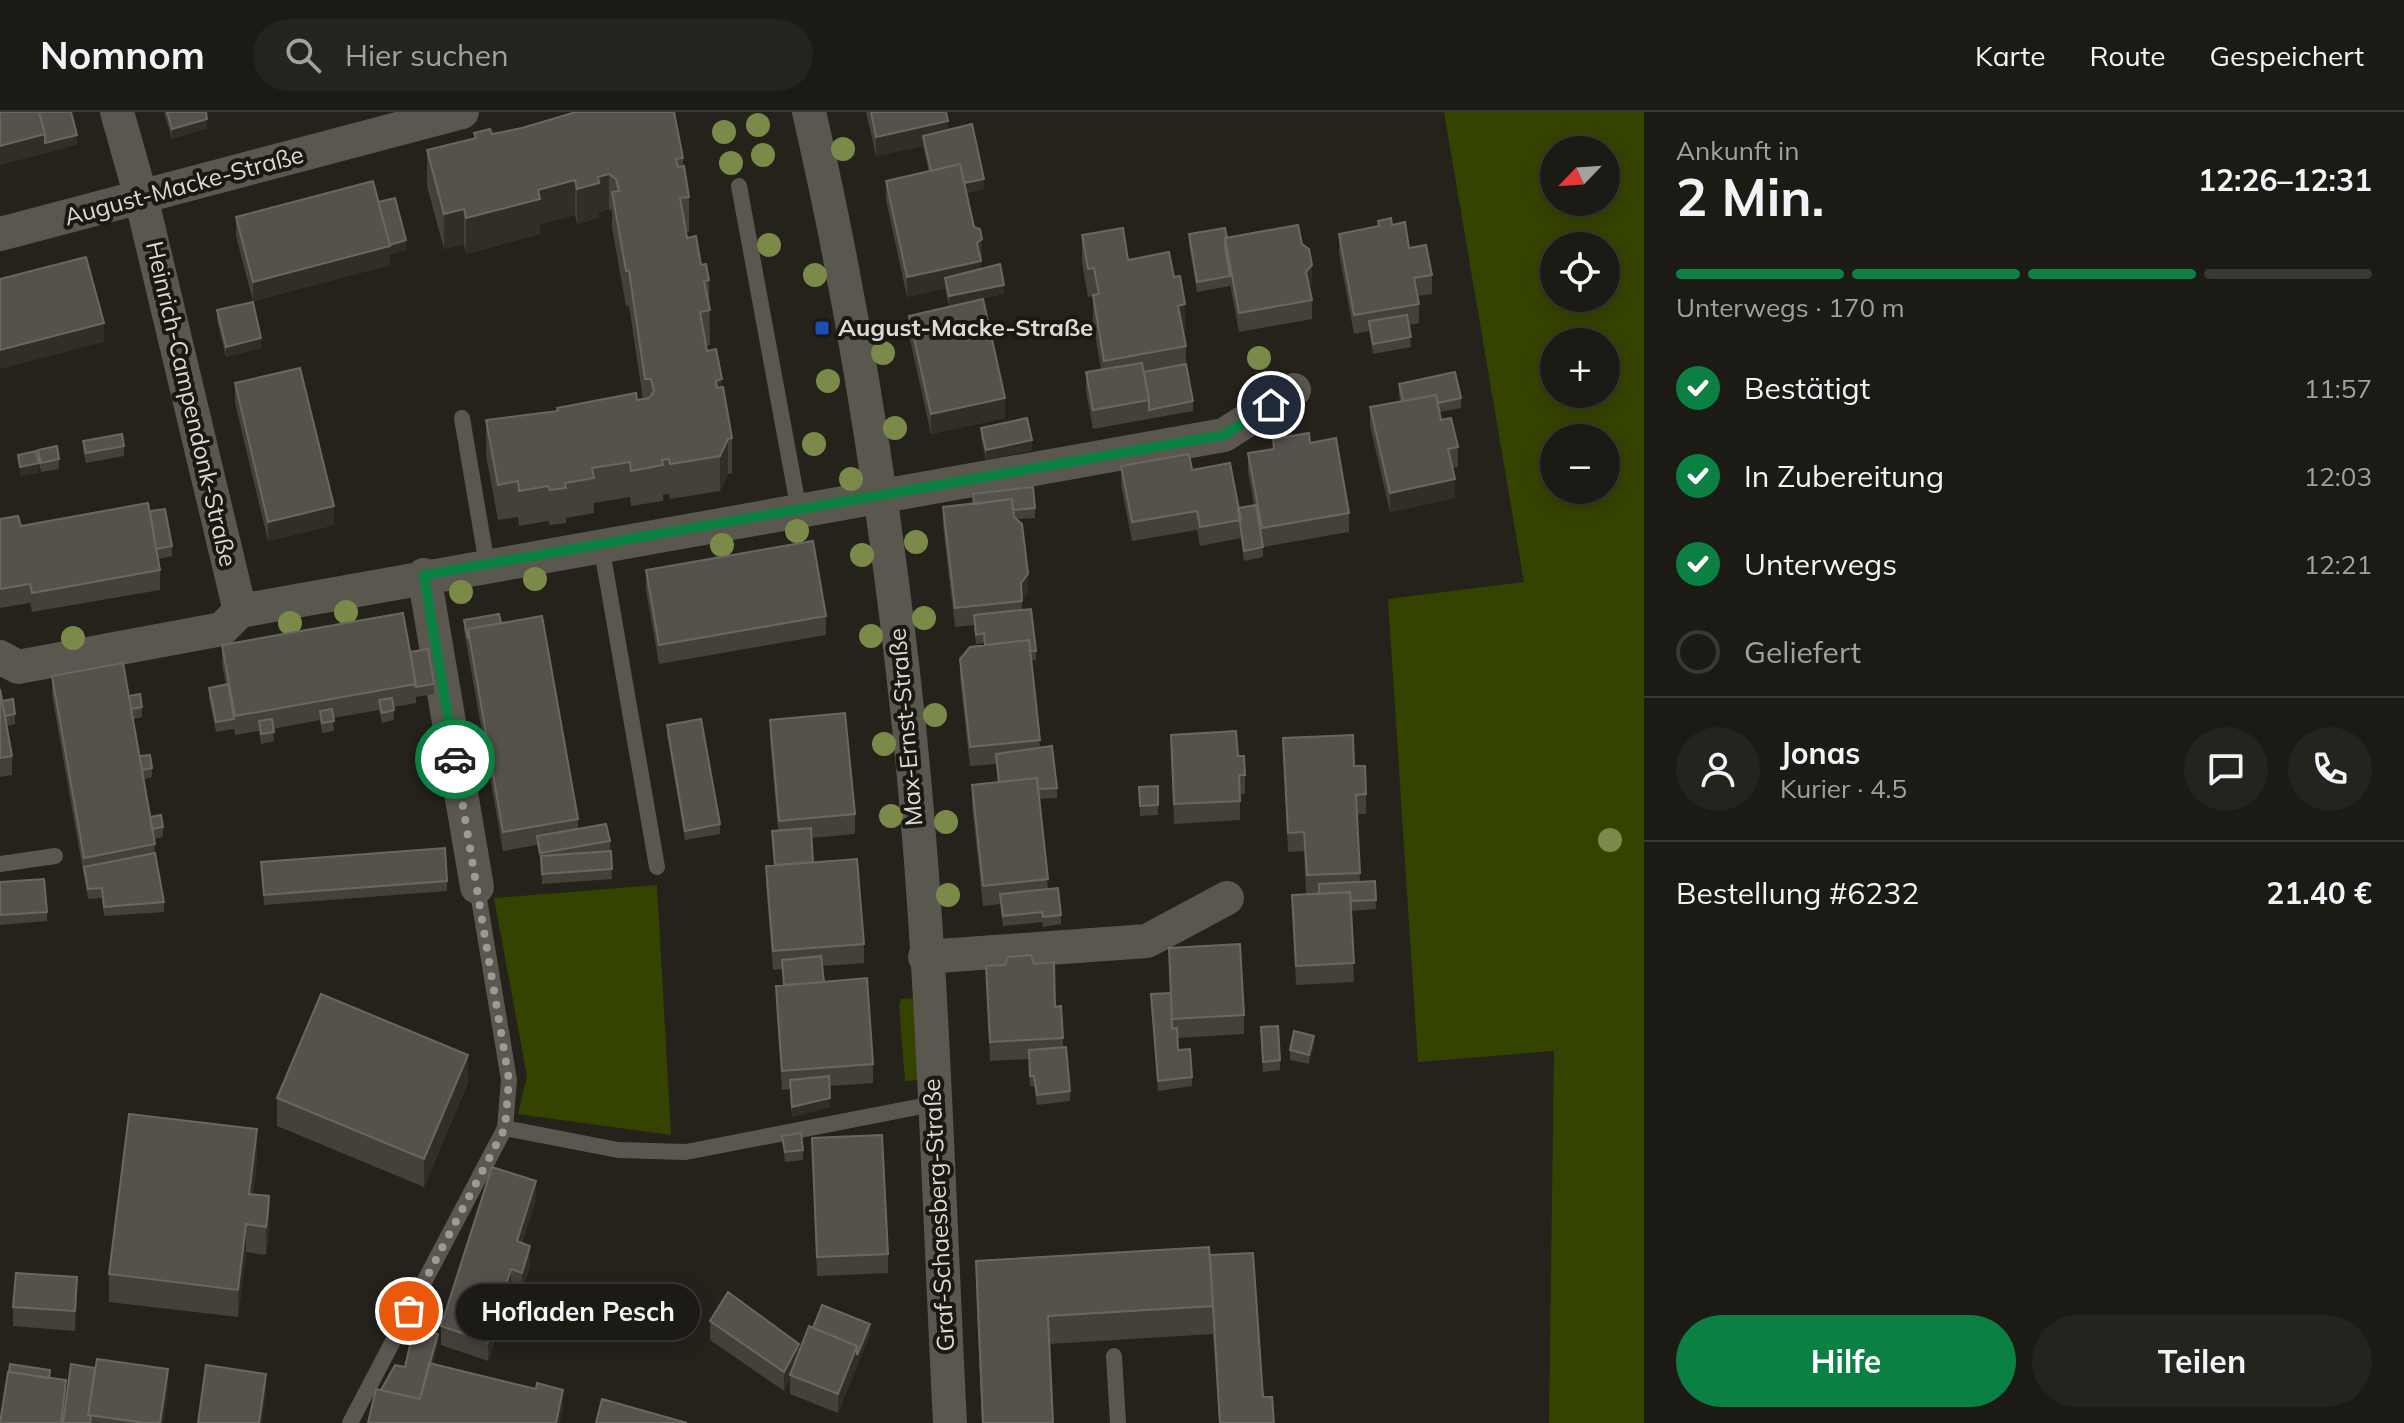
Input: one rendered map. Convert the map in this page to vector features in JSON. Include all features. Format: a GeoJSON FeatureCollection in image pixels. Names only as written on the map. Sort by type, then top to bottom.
{"type":"FeatureCollection","features":[{"type":"Feature","properties":{"kind":"street","name":"Heinrich-Campendonk-Straße"},"geometry":{"type":"LineString","coordinates":[[117,112],[141,197],[240,611]]}},
{"type":"Feature","properties":{"kind":"street","name":"August-Macke-Straße"},"geometry":{"type":"LineString","coordinates":[[0,234],[462,112]]}},
{"type":"Feature","properties":{"kind":"street","name":"Max-Ernst-Straße"},"geometry":{"type":"LineString","coordinates":[[809,112],[852,321],[882,497],[909,731],[928,1007]]}},
{"type":"Feature","properties":{"kind":"street"},"geometry":{"type":"LineString","coordinates":[[0,657],[18,667],[222,629],[240,611],[424,575],[1224,435],[1294,390]]}},
{"type":"Feature","properties":{"kind":"street"},"geometry":{"type":"LineString","coordinates":[[424,575],[477,887]]}},
{"type":"Feature","properties":{"kind":"street"},"geometry":{"type":"LineString","coordinates":[[925,957],[1147,941],[1227,898]]}},
{"type":"Feature","properties":{"kind":"street","name":"Graf-Schaesberg-Straße"},"geometry":{"type":"LineString","coordinates":[[928,1007],[950,1423]]}},
{"type":"Feature","properties":{"kind":"lane"},"geometry":{"type":"LineString","coordinates":[[739,186],[799,511]]}},
{"type":"Feature","properties":{"kind":"lane"},"geometry":{"type":"LineString","coordinates":[[462,418],[487,565]]}},
{"type":"Feature","properties":{"kind":"lane"},"geometry":{"type":"LineString","coordinates":[[601,545],[657,867]]}},
{"type":"Feature","properties":{"kind":"lane"},"geometry":{"type":"LineString","coordinates":[[0,864],[55,856]]}},
{"type":"Feature","properties":{"kind":"lane"},"geometry":{"type":"LineString","coordinates":[[350,1423],[505,1128],[509,1080],[477,887]]}},
{"type":"Feature","properties":{"kind":"lane"},"geometry":{"type":"LineString","coordinates":[[505,1128],[618,1150],[686,1152],[933,1104]]}},
{"type":"Feature","properties":{"kind":"lane"},"geometry":{"type":"LineString","coordinates":[[1114,1356],[1118,1423]]}},
{"type":"Feature","properties":{"kind":"green space"},"geometry":{"type":"Polygon","coordinates":[[[1444,112],[1644,112],[1644,1423],[1549,1423],[1554,1051],[1418,1062],[1388,599],[1524,582],[1444,112]]]}},
{"type":"Feature","properties":{"kind":"green space"},"geometry":{"type":"Polygon","coordinates":[[[657,885],[671,1135],[518,1114],[527,1076],[494,898],[657,885]]]}},
{"type":"Feature","properties":{"kind":"green space"},"geometry":{"type":"Polygon","coordinates":[[[915,998],[921,1080],[905,1081],[899,1004],[901,999],[915,998]]]}},
{"type":"Feature","properties":{"kind":"building"},"geometry":{"type":"Polygon","coordinates":[[[0,112],[39,112],[45,134],[0,146],[0,112]]]}},
{"type":"Feature","properties":{"kind":"building"},"geometry":{"type":"Polygon","coordinates":[[[39,112],[71,112],[77,135],[45,143],[39,112]]]}},
{"type":"Feature","properties":{"kind":"building"},"geometry":{"type":"Polygon","coordinates":[[[167,112],[206,112],[207,119],[172,129],[167,112]]]}},
{"type":"Feature","properties":{"kind":"building"},"geometry":{"type":"Polygon","coordinates":[[[576,112],[674,112],[683,158],[676,159],[678,167],[684,166],[689,197],[680,198],[687,238],[696,236],[701,265],[706,264],[709,280],[704,281],[710,310],[700,312],[707,351],[716,349],[722,379],[716,381],[717,388],[723,387],[732,438],[728,439],[720,456],[670,464],[669,459],[662,460],[663,465],[631,471],[630,462],[592,468],[594,478],[565,483],[566,488],[550,490],[548,486],[519,491],[518,481],[498,485],[486,420],[558,411],[557,408],[636,393],[637,400],[649,398],[654,391],[651,379],[645,379],[629,271],[626,271],[612,192],[619,191],[616,179],[609,174],[598,177],[599,183],[577,189],[575,180],[538,190],[540,199],[466,218],[464,209],[444,214],[427,150],[476,138],[474,133],[490,129],[492,134],[522,128],[576,112]]]}},
{"type":"Feature","properties":{"kind":"building"},"geometry":{"type":"Polygon","coordinates":[[[871,112],[946,112],[948,121],[876,137],[871,112]]]}},
{"type":"Feature","properties":{"kind":"building"},"geometry":{"type":"Polygon","coordinates":[[[972,124],[984,179],[964,183],[960,164],[931,171],[923,136],[972,124]]]}},
{"type":"Feature","properties":{"kind":"building"},"geometry":{"type":"Polygon","coordinates":[[[960,164],[974,227],[980,229],[982,239],[977,243],[981,261],[907,277],[886,181],[960,164]]]}},
{"type":"Feature","properties":{"kind":"building"},"geometry":{"type":"Polygon","coordinates":[[[373,181],[390,246],[253,282],[236,217],[373,181]]]}},
{"type":"Feature","properties":{"kind":"building"},"geometry":{"type":"Polygon","coordinates":[[[395,198],[406,240],[390,245],[378,202],[395,198]]]}},
{"type":"Feature","properties":{"kind":"building"},"geometry":{"type":"Polygon","coordinates":[[[1391,218],[1392,225],[1405,222],[1409,248],[1426,245],[1432,275],[1414,278],[1419,304],[1354,315],[1339,234],[1379,226],[1378,221],[1391,218]]]}},
{"type":"Feature","properties":{"kind":"building"},"geometry":{"type":"Polygon","coordinates":[[[1298,225],[1302,244],[1309,249],[1312,265],[1306,272],[1312,300],[1239,313],[1225,238],[1298,225]]]}},
{"type":"Feature","properties":{"kind":"building"},"geometry":{"type":"Polygon","coordinates":[[[1123,228],[1128,260],[1169,252],[1174,277],[1180,276],[1185,304],[1178,306],[1186,346],[1104,361],[1093,295],[1099,294],[1094,268],[1088,269],[1082,235],[1123,228]]]}},
{"type":"Feature","properties":{"kind":"building"},"geometry":{"type":"Polygon","coordinates":[[[1225,228],[1230,276],[1197,282],[1189,234],[1225,228]]]}},
{"type":"Feature","properties":{"kind":"building"},"geometry":{"type":"Polygon","coordinates":[[[86,257],[104,323],[0,350],[0,279],[86,257]]]}},
{"type":"Feature","properties":{"kind":"building"},"geometry":{"type":"Polygon","coordinates":[[[1000,264],[1004,285],[949,296],[945,278],[1000,264]]]}},
{"type":"Feature","properties":{"kind":"building"},"geometry":{"type":"Polygon","coordinates":[[[983,299],[1005,398],[931,414],[909,316],[983,299]]]}},
{"type":"Feature","properties":{"kind":"building"},"geometry":{"type":"Polygon","coordinates":[[[253,302],[261,338],[226,347],[217,310],[253,302]]]}},
{"type":"Feature","properties":{"kind":"building"},"geometry":{"type":"Polygon","coordinates":[[[1407,315],[1411,337],[1373,344],[1369,321],[1407,315]]]}},
{"type":"Feature","properties":{"kind":"building"},"geometry":{"type":"Polygon","coordinates":[[[1142,363],[1149,400],[1093,410],[1086,372],[1142,363]]]}},
{"type":"Feature","properties":{"kind":"building"},"geometry":{"type":"Polygon","coordinates":[[[1186,364],[1193,401],[1149,410],[1144,372],[1186,364]]]}},
{"type":"Feature","properties":{"kind":"building"},"geometry":{"type":"Polygon","coordinates":[[[300,368],[334,506],[268,522],[235,383],[300,368]]]}},
{"type":"Feature","properties":{"kind":"building"},"geometry":{"type":"Polygon","coordinates":[[[1455,372],[1461,398],[1438,403],[1436,395],[1403,401],[1399,384],[1455,372]]]}},
{"type":"Feature","properties":{"kind":"building"},"geometry":{"type":"Polygon","coordinates":[[[1436,395],[1441,420],[1451,418],[1458,447],[1448,449],[1455,479],[1390,493],[1370,407],[1436,395]]]}},
{"type":"Feature","properties":{"kind":"building"},"geometry":{"type":"Polygon","coordinates":[[[1027,418],[1032,440],[986,450],[981,428],[1027,418]]]}},
{"type":"Feature","properties":{"kind":"building"},"geometry":{"type":"Polygon","coordinates":[[[1309,433],[1310,443],[1336,438],[1349,513],[1262,528],[1248,453],[1274,449],[1273,439],[1309,433]]]}},
{"type":"Feature","properties":{"kind":"building"},"geometry":{"type":"Polygon","coordinates":[[[122,434],[124,446],[86,453],[83,441],[122,434]]]}},
{"type":"Feature","properties":{"kind":"building"},"geometry":{"type":"Polygon","coordinates":[[[57,446],[59,459],[41,463],[38,450],[57,446]]]}},
{"type":"Feature","properties":{"kind":"building"},"geometry":{"type":"Polygon","coordinates":[[[36,451],[39,463],[20,467],[18,455],[36,451]]]}},
{"type":"Feature","properties":{"kind":"building"},"geometry":{"type":"Polygon","coordinates":[[[1189,454],[1192,470],[1230,463],[1241,520],[1200,527],[1197,511],[1132,522],[1121,466],[1189,454]]]}},
{"type":"Feature","properties":{"kind":"building"},"geometry":{"type":"Polygon","coordinates":[[[1033,487],[1035,508],[1013,510],[1012,499],[974,504],[973,494],[1033,487]]]}},
{"type":"Feature","properties":{"kind":"building"},"geometry":{"type":"Polygon","coordinates":[[[1012,499],[1014,517],[1022,524],[1028,574],[1021,583],[1022,601],[955,608],[943,507],[1012,499]]]}},
{"type":"Feature","properties":{"kind":"building"},"geometry":{"type":"Polygon","coordinates":[[[148,503],[160,570],[32,593],[30,584],[0,589],[0,519],[18,516],[21,526],[148,503]]]}},
{"type":"Feature","properties":{"kind":"building"},"geometry":{"type":"Polygon","coordinates":[[[1256,505],[1263,547],[1244,551],[1238,508],[1256,505]]]}},
{"type":"Feature","properties":{"kind":"building"},"geometry":{"type":"Polygon","coordinates":[[[165,509],[172,546],[156,549],[150,511],[165,509]]]}},
{"type":"Feature","properties":{"kind":"building"},"geometry":{"type":"Polygon","coordinates":[[[813,541],[826,616],[659,645],[646,570],[813,541]]]}},
{"type":"Feature","properties":{"kind":"building"},"geometry":{"type":"Polygon","coordinates":[[[1031,609],[1036,651],[1030,651],[1029,640],[985,645],[984,633],[976,635],[974,615],[1031,609]]]}},
{"type":"Feature","properties":{"kind":"building"},"geometry":{"type":"Polygon","coordinates":[[[403,613],[416,684],[235,716],[222,645],[403,613]]]}},
{"type":"Feature","properties":{"kind":"building"},"geometry":{"type":"Polygon","coordinates":[[[499,614],[501,623],[468,629],[468,639],[464,620],[499,614]]]}},
{"type":"Feature","properties":{"kind":"building"},"geometry":{"type":"Polygon","coordinates":[[[542,616],[578,819],[503,832],[468,629],[542,616]]]}},
{"type":"Feature","properties":{"kind":"building"},"geometry":{"type":"Polygon","coordinates":[[[1029,640],[1040,740],[970,747],[960,659],[970,647],[1029,640]]]}},
{"type":"Feature","properties":{"kind":"building"},"geometry":{"type":"Polygon","coordinates":[[[428,649],[434,684],[416,687],[410,652],[428,649]]]}},
{"type":"Feature","properties":{"kind":"building"},"geometry":{"type":"Polygon","coordinates":[[[123,663],[155,844],[84,858],[52,676],[123,663]]]}},
{"type":"Feature","properties":{"kind":"building"},"geometry":{"type":"Polygon","coordinates":[[[228,684],[234,719],[216,722],[209,688],[228,684]]]}},
{"type":"Feature","properties":{"kind":"building"},"geometry":{"type":"Polygon","coordinates":[[[0,689],[12,756],[0,758],[0,689]]]}},
{"type":"Feature","properties":{"kind":"building"},"geometry":{"type":"Polygon","coordinates":[[[140,694],[142,707],[131,709],[129,696],[140,694]]]}},
{"type":"Feature","properties":{"kind":"building"},"geometry":{"type":"Polygon","coordinates":[[[392,698],[394,710],[382,713],[379,700],[392,698]]]}},
{"type":"Feature","properties":{"kind":"building"},"geometry":{"type":"Polygon","coordinates":[[[13,699],[15,714],[5,716],[2,701],[13,699]]]}},
{"type":"Feature","properties":{"kind":"building"},"geometry":{"type":"Polygon","coordinates":[[[332,709],[334,721],[322,723],[320,711],[332,709]]]}},
{"type":"Feature","properties":{"kind":"building"},"geometry":{"type":"Polygon","coordinates":[[[845,713],[855,814],[779,821],[770,720],[845,713]]]}},
{"type":"Feature","properties":{"kind":"building"},"geometry":{"type":"Polygon","coordinates":[[[272,719],[274,732],[261,734],[259,721],[272,719]]]}},
{"type":"Feature","properties":{"kind":"building"},"geometry":{"type":"Polygon","coordinates":[[[701,719],[720,824],[685,831],[667,725],[701,719]]]}},
{"type":"Feature","properties":{"kind":"building"},"geometry":{"type":"Polygon","coordinates":[[[1236,731],[1238,756],[1244,756],[1245,775],[1239,775],[1240,801],[1174,804],[1171,735],[1236,731]]]}},
{"type":"Feature","properties":{"kind":"building"},"geometry":{"type":"Polygon","coordinates":[[[1353,735],[1354,766],[1365,766],[1366,794],[1356,795],[1360,873],[1307,875],[1304,832],[1288,833],[1283,738],[1353,735]]]}},
{"type":"Feature","properties":{"kind":"building"},"geometry":{"type":"Polygon","coordinates":[[[1052,746],[1057,788],[1038,789],[1037,778],[999,782],[996,754],[1052,746]]]}},
{"type":"Feature","properties":{"kind":"building"},"geometry":{"type":"Polygon","coordinates":[[[150,755],[152,768],[142,770],[140,756],[150,755]]]}},
{"type":"Feature","properties":{"kind":"building"},"geometry":{"type":"Polygon","coordinates":[[[1037,778],[1048,879],[983,886],[972,785],[1037,778]]]}},
{"type":"Feature","properties":{"kind":"building"},"geometry":{"type":"Polygon","coordinates":[[[1158,786],[1158,805],[1140,806],[1139,787],[1158,786]]]}},
{"type":"Feature","properties":{"kind":"building"},"geometry":{"type":"Polygon","coordinates":[[[161,815],[163,827],[152,829],[150,817],[161,815]]]}},
{"type":"Feature","properties":{"kind":"building"},"geometry":{"type":"Polygon","coordinates":[[[606,824],[610,841],[540,853],[537,836],[606,824]]]}},
{"type":"Feature","properties":{"kind":"building"},"geometry":{"type":"Polygon","coordinates":[[[811,828],[813,862],[775,865],[772,831],[811,828]]]}},
{"type":"Feature","properties":{"kind":"building"},"geometry":{"type":"Polygon","coordinates":[[[445,848],[447,881],[264,895],[261,862],[445,848]]]}},
{"type":"Feature","properties":{"kind":"building"},"geometry":{"type":"Polygon","coordinates":[[[611,851],[612,869],[542,874],[541,856],[611,851]]]}},
{"type":"Feature","properties":{"kind":"building"},"geometry":{"type":"Polygon","coordinates":[[[155,853],[164,902],[104,907],[102,888],[88,889],[84,867],[155,853]]]}},
{"type":"Feature","properties":{"kind":"building"},"geometry":{"type":"Polygon","coordinates":[[[857,859],[864,944],[773,951],[766,866],[857,859]]]}},
{"type":"Feature","properties":{"kind":"building"},"geometry":{"type":"Polygon","coordinates":[[[44,879],[47,912],[0,915],[0,882],[44,879]]]}},
{"type":"Feature","properties":{"kind":"building"},"geometry":{"type":"Polygon","coordinates":[[[1375,881],[1376,900],[1351,901],[1350,892],[1319,894],[1319,884],[1375,881]]]}},
{"type":"Feature","properties":{"kind":"building"},"geometry":{"type":"Polygon","coordinates":[[[1058,888],[1061,915],[1043,917],[1042,912],[1003,916],[1000,894],[1058,888]]]}},
{"type":"Feature","properties":{"kind":"building"},"geometry":{"type":"Polygon","coordinates":[[[1350,892],[1354,963],[1296,966],[1292,895],[1350,892]]]}},
{"type":"Feature","properties":{"kind":"building"},"geometry":{"type":"Polygon","coordinates":[[[1240,944],[1244,1015],[1172,1019],[1169,948],[1240,944]]]}},
{"type":"Feature","properties":{"kind":"building"},"geometry":{"type":"Polygon","coordinates":[[[1031,955],[1034,964],[1054,962],[1055,1007],[1061,1006],[1063,1038],[990,1042],[986,966],[1005,965],[1008,957],[1031,955]]]}},
{"type":"Feature","properties":{"kind":"building"},"geometry":{"type":"Polygon","coordinates":[[[821,956],[824,982],[784,985],[782,960],[821,956]]]}},
{"type":"Feature","properties":{"kind":"building"},"geometry":{"type":"Polygon","coordinates":[[[867,978],[873,1064],[782,1071],[776,986],[867,978]]]}},
{"type":"Feature","properties":{"kind":"building"},"geometry":{"type":"Polygon","coordinates":[[[1171,993],[1172,1029],[1177,1028],[1178,1050],[1190,1049],[1192,1077],[1158,1081],[1151,994],[1171,993]]]}},
{"type":"Feature","properties":{"kind":"building"},"geometry":{"type":"Polygon","coordinates":[[[321,994],[468,1055],[424,1159],[277,1098],[321,994]]]}},
{"type":"Feature","properties":{"kind":"building"},"geometry":{"type":"Polygon","coordinates":[[[1278,1026],[1280,1060],[1263,1062],[1261,1027],[1278,1026]]]}},
{"type":"Feature","properties":{"kind":"building"},"geometry":{"type":"Polygon","coordinates":[[[1294,1031],[1314,1036],[1309,1055],[1290,1050],[1294,1031]]]}},
{"type":"Feature","properties":{"kind":"building"},"geometry":{"type":"Polygon","coordinates":[[[1066,1047],[1070,1091],[1037,1095],[1034,1076],[1030,1076],[1029,1050],[1066,1047]]]}},
{"type":"Feature","properties":{"kind":"building"},"geometry":{"type":"Polygon","coordinates":[[[829,1076],[830,1098],[792,1107],[790,1080],[829,1076]]]}},
{"type":"Feature","properties":{"kind":"building"},"geometry":{"type":"Polygon","coordinates":[[[129,1114],[257,1129],[249,1194],[269,1196],[268,1212],[266,1227],[246,1224],[238,1290],[109,1274],[129,1114]]]}},
{"type":"Feature","properties":{"kind":"building"},"geometry":{"type":"Polygon","coordinates":[[[801,1133],[803,1150],[785,1152],[782,1136],[801,1133]]]}},
{"type":"Feature","properties":{"kind":"building"},"geometry":{"type":"Polygon","coordinates":[[[882,1135],[888,1254],[817,1257],[812,1138],[882,1135]]]}},
{"type":"Feature","properties":{"kind":"building"},"geometry":{"type":"Polygon","coordinates":[[[492,1167],[536,1181],[517,1241],[530,1246],[522,1273],[511,1269],[488,1342],[441,1326],[492,1167]]]}},
{"type":"Feature","properties":{"kind":"building"},"geometry":{"type":"Polygon","coordinates":[[[1209,1247],[1213,1306],[1048,1316],[1053,1423],[983,1423],[976,1261],[1209,1247]]]}},
{"type":"Feature","properties":{"kind":"building"},"geometry":{"type":"Polygon","coordinates":[[[1253,1253],[1263,1397],[1272,1397],[1274,1423],[1220,1423],[1210,1255],[1253,1253]]]}},
{"type":"Feature","properties":{"kind":"building"},"geometry":{"type":"Polygon","coordinates":[[[16,1273],[77,1277],[75,1311],[13,1307],[16,1273]]]}},
{"type":"Feature","properties":{"kind":"building"},"geometry":{"type":"Polygon","coordinates":[[[728,1292],[799,1344],[784,1372],[710,1321],[728,1292]]]}},
{"type":"Feature","properties":{"kind":"building"},"geometry":{"type":"Polygon","coordinates":[[[822,1305],[870,1324],[857,1355],[857,1346],[813,1328],[822,1305]]]}},
{"type":"Feature","properties":{"kind":"building"},"geometry":{"type":"Polygon","coordinates":[[[809,1326],[857,1346],[838,1394],[790,1375],[809,1326]]]}},
{"type":"Feature","properties":{"kind":"building"},"geometry":{"type":"Polygon","coordinates":[[[414,1328],[438,1334],[420,1399],[381,1390],[395,1365],[405,1367],[414,1328]]]}},
{"type":"Feature","properties":{"kind":"building"},"geometry":{"type":"Polygon","coordinates":[[[97,1359],[168,1369],[160,1423],[88,1415],[97,1359]]]}},
{"type":"Feature","properties":{"kind":"building"},"geometry":{"type":"Polygon","coordinates":[[[429,1363],[536,1389],[537,1383],[563,1390],[556,1423],[368,1423],[376,1389],[420,1399],[429,1363]]]}},
{"type":"Feature","properties":{"kind":"building"},"geometry":{"type":"Polygon","coordinates":[[[10,1364],[50,1370],[49,1378],[9,1372],[10,1364]]]}},
{"type":"Feature","properties":{"kind":"building"},"geometry":{"type":"Polygon","coordinates":[[[71,1364],[95,1368],[88,1415],[91,1416],[90,1423],[63,1423],[71,1364]]]}},
{"type":"Feature","properties":{"kind":"building"},"geometry":{"type":"Polygon","coordinates":[[[206,1365],[266,1374],[259,1423],[198,1423],[206,1365]]]}},
{"type":"Feature","properties":{"kind":"building"},"geometry":{"type":"Polygon","coordinates":[[[8,1372],[66,1380],[61,1423],[0,1423],[8,1372]]]}},
{"type":"Feature","properties":{"kind":"building"},"geometry":{"type":"Polygon","coordinates":[[[602,1399],[687,1423],[596,1423],[602,1399]]]}},
{"type":"Feature","properties":{"kind":"way so far"},"geometry":{"type":"LineString","coordinates":[[409,1311],[505,1128],[509,1106],[509,1080],[502,1032],[455,759]]}},
{"type":"Feature","properties":{"kind":"place","name":"August-Macke-Straße"},"geometry":{"type":"Point","coordinates":[822,328]}},
{"type":"Feature","properties":{"kind":"place","name":"Hofladen Pesch"},"geometry":{"type":"Point","coordinates":[409,1311]}},
{"type":"Feature","properties":{"kind":"route"},"geometry":{"type":"LineString","coordinates":[[455,759],[424,575],[1224,435],[1271,405]]}}]}
